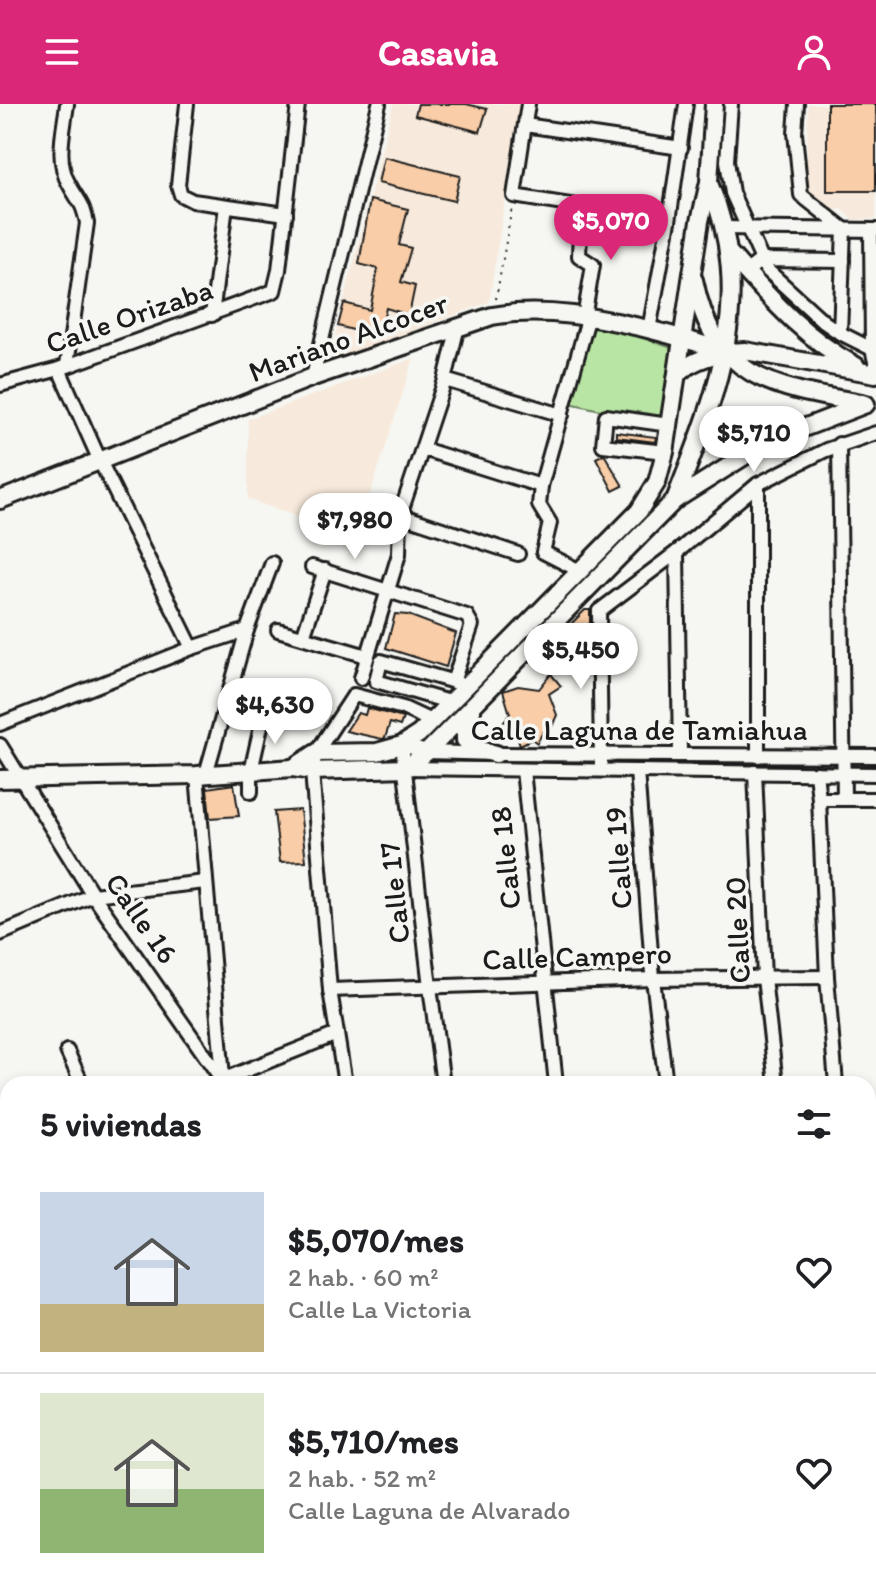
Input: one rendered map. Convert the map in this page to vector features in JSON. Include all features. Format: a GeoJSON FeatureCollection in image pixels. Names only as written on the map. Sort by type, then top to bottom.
{"type":"FeatureCollection","features":[{"type":"Feature","properties":{"kind":"main road"},"geometry":{"type":"LineString","coordinates":[[293,768],[316,753],[377,752],[402,745],[419,734],[449,702],[459,684],[639,511],[657,482],[665,452],[709,182],[714,104]]}},
{"type":"Feature","properties":{"kind":"main road"},"geometry":{"type":"LineString","coordinates":[[675,500],[717,391],[730,318],[730,254],[709,182]]}},
{"type":"Feature","properties":{"kind":"main road"},"geometry":{"type":"LineString","coordinates":[[730,254],[789,319],[844,359],[876,374]]}},
{"type":"Feature","properties":{"kind":"main road"},"geometry":{"type":"LineString","coordinates":[[693,270],[706,320],[726,352],[761,380],[781,388],[871,404]]}},
{"type":"Feature","properties":{"kind":"main road","name":"Mariano Alcocer"},"geometry":{"type":"LineString","coordinates":[[0,500],[313,377],[492,316],[517,312],[586,318],[682,337],[726,352]]}},
{"type":"Feature","properties":{"kind":"main road"},"geometry":{"type":"LineString","coordinates":[[677,374],[699,360],[726,352],[745,351],[876,374]]}},
{"type":"Feature","properties":{"kind":"main road"},"geometry":{"type":"LineString","coordinates":[[0,779],[202,775],[293,768],[312,771],[406,768],[427,752],[675,500],[767,442],[871,404]]}},
{"type":"Feature","properties":{"kind":"main road"},"geometry":{"type":"LineString","coordinates":[[479,699],[465,725],[465,740],[477,749],[496,754]]}},
{"type":"Feature","properties":{"kind":"street"},"geometry":{"type":"LineString","coordinates":[[67,104],[61,162],[68,184],[82,202],[87,223],[63,367],[100,461],[192,648]]}},
{"type":"Feature","properties":{"kind":"street"},"geometry":{"type":"LineString","coordinates":[[187,104],[178,185],[181,195],[193,201],[286,214],[298,104]]}},
{"type":"Feature","properties":{"kind":"street"},"geometry":{"type":"LineString","coordinates":[[313,377],[377,104]]}},
{"type":"Feature","properties":{"kind":"street"},"geometry":{"type":"LineString","coordinates":[[528,104],[514,196],[669,221]]}},
{"type":"Feature","properties":{"kind":"street"},"geometry":{"type":"LineString","coordinates":[[649,330],[681,148],[685,104]]}},
{"type":"Feature","properties":{"kind":"street"},"geometry":{"type":"LineString","coordinates":[[731,104],[727,161],[732,193],[766,269],[840,333],[874,350]]}},
{"type":"Feature","properties":{"kind":"street"},"geometry":{"type":"LineString","coordinates":[[797,104],[795,133],[801,195],[844,229]]}},
{"type":"Feature","properties":{"kind":"street"},"geometry":{"type":"LineString","coordinates":[[525,125],[681,148]]}},
{"type":"Feature","properties":{"kind":"street"},"geometry":{"type":"LineString","coordinates":[[212,315],[226,206]]}},
{"type":"Feature","properties":{"kind":"street"},"geometry":{"type":"LineString","coordinates":[[580,571],[543,552],[550,523],[539,505],[541,486],[586,318],[593,265],[579,256],[581,207]]}},
{"type":"Feature","properties":{"kind":"street","name":"Calle Orizaba"},"geometry":{"type":"LineString","coordinates":[[0,385],[63,367],[274,291],[286,214]]}},
{"type":"Feature","properties":{"kind":"street"},"geometry":{"type":"LineString","coordinates":[[723,228],[873,230],[876,366]]}},
{"type":"Feature","properties":{"kind":"street"},"geometry":{"type":"LineString","coordinates":[[840,333],[844,229]]}},
{"type":"Feature","properties":{"kind":"street"},"geometry":{"type":"LineString","coordinates":[[746,272],[761,260],[843,261]]}},
{"type":"Feature","properties":{"kind":"street"},"geometry":{"type":"LineString","coordinates":[[361,678],[399,554],[400,515],[445,380],[458,326]]}},
{"type":"Feature","properties":{"kind":"street"},"geometry":{"type":"LineString","coordinates":[[445,380],[562,415]]}},
{"type":"Feature","properties":{"kind":"street"},"geometry":{"type":"LineString","coordinates":[[662,424],[606,416],[603,445],[665,452]]}},
{"type":"Feature","properties":{"kind":"street"},"geometry":{"type":"LineString","coordinates":[[599,611],[677,552],[758,484],[839,444],[876,433]]}},
{"type":"Feature","properties":{"kind":"street"},"geometry":{"type":"LineString","coordinates":[[839,444],[844,798]]}},
{"type":"Feature","properties":{"kind":"street"},"geometry":{"type":"LineString","coordinates":[[423,449],[541,486]]}},
{"type":"Feature","properties":{"kind":"street"},"geometry":{"type":"LineString","coordinates":[[758,484],[758,756]]}},
{"type":"Feature","properties":{"kind":"street"},"geometry":{"type":"LineString","coordinates":[[400,515],[518,554]]}},
{"type":"Feature","properties":{"kind":"street"},"geometry":{"type":"LineString","coordinates":[[677,552],[680,755]]}},
{"type":"Feature","properties":{"kind":"street"},"geometry":{"type":"LineString","coordinates":[[219,1076],[205,882],[202,775],[247,630],[272,563]]}},
{"type":"Feature","properties":{"kind":"street"},"geometry":{"type":"LineString","coordinates":[[303,637],[318,568],[467,616],[472,625],[459,684],[381,661],[376,681],[449,702]]}},
{"type":"Feature","properties":{"kind":"street"},"geometry":{"type":"LineString","coordinates":[[573,604],[599,611]]}},
{"type":"Feature","properties":{"kind":"street"},"geometry":{"type":"LineString","coordinates":[[599,611],[601,763]]}},
{"type":"Feature","properties":{"kind":"street"},"geometry":{"type":"LineString","coordinates":[[0,724],[192,648],[247,630]]}},
{"type":"Feature","properties":{"kind":"street"},"geometry":{"type":"LineString","coordinates":[[278,630],[367,656]]}},
{"type":"Feature","properties":{"kind":"street"},"geometry":{"type":"LineString","coordinates":[[344,1076],[330,990],[312,771],[316,753],[354,695],[403,708],[431,721]]}},
{"type":"Feature","properties":{"kind":"street"},"geometry":{"type":"LineString","coordinates":[[251,792],[251,771],[264,713]]}},
{"type":"Feature","properties":{"kind":"street","name":"Calle 16"},"geometry":{"type":"LineString","coordinates":[[0,745],[93,895],[215,1076]]}},
{"type":"Feature","properties":{"kind":"street","name":"Calle Laguna de Tamiahua"},"geometry":{"type":"LineString","coordinates":[[402,745],[427,752],[601,763],[637,771],[876,774]]}},
{"type":"Feature","properties":{"kind":"street","name":"Calle 17"},"geometry":{"type":"LineString","coordinates":[[402,745],[442,1076]]}},
{"type":"Feature","properties":{"kind":"street","name":"Calle Laguna de Tamiahua"},"geometry":{"type":"LineString","coordinates":[[406,768],[523,770],[680,755],[876,756]]}},
{"type":"Feature","properties":{"kind":"street","name":"Calle 18"},"geometry":{"type":"LineString","coordinates":[[523,770],[555,1076]]}},
{"type":"Feature","properties":{"kind":"street","name":"Calle 19"},"geometry":{"type":"LineString","coordinates":[[637,771],[653,979],[665,1076]]}},
{"type":"Feature","properties":{"kind":"street","name":"Calle 20"},"geometry":{"type":"LineString","coordinates":[[755,772],[764,978],[775,1076]]}},
{"type":"Feature","properties":{"kind":"street"},"geometry":{"type":"LineString","coordinates":[[816,773],[835,1076]]}},
{"type":"Feature","properties":{"kind":"street"},"geometry":{"type":"LineString","coordinates":[[819,799],[876,799]]}},
{"type":"Feature","properties":{"kind":"street"},"geometry":{"type":"LineString","coordinates":[[0,934],[93,895],[205,882]]}},
{"type":"Feature","properties":{"kind":"street","name":"Calle Campero"},"geometry":{"type":"LineString","coordinates":[[330,990],[653,979],[827,977]]}},
{"type":"Feature","properties":{"kind":"street"},"geometry":{"type":"LineString","coordinates":[[237,1076],[337,1034]]}},
{"type":"Feature","properties":{"kind":"street"},"geometry":{"type":"LineString","coordinates":[[67,1051],[78,1076]]}},
{"type":"Feature","properties":{"kind":"street"},"geometry":{"type":"LineString","coordinates":[[367,1588],[376,1588]]}},
{"type":"Feature","properties":{"kind":"path"},"geometry":{"type":"LineString","coordinates":[[492,316],[514,196]]}},
{"type":"Feature","properties":{"kind":"shaded area"},"geometry":{"type":"Polygon","coordinates":[[[393,104],[520,104],[489,302],[333,361],[330,356],[393,104]]]}},
{"type":"Feature","properties":{"kind":"shaded area"},"geometry":{"type":"Polygon","coordinates":[[[808,104],[876,104],[876,219],[853,220],[842,209],[827,211],[806,191],[808,104]]]}},
{"type":"Feature","properties":{"kind":"shaded area"},"geometry":{"type":"Polygon","coordinates":[[[414,358],[356,538],[248,499],[248,419],[414,358]]]}},
{"type":"Feature","properties":{"kind":"green space"},"geometry":{"type":"Polygon","coordinates":[[[588,319],[672,348],[662,424],[565,402],[588,319]]]}},
{"type":"Feature","properties":{"kind":"building"},"geometry":{"type":"Polygon","coordinates":[[[418,104],[466,104],[487,109],[480,132],[415,115],[418,104]]]}},
{"type":"Feature","properties":{"kind":"building"},"geometry":{"type":"Polygon","coordinates":[[[827,104],[876,104],[876,191],[827,191],[827,104]]]}},
{"type":"Feature","properties":{"kind":"building"},"geometry":{"type":"Polygon","coordinates":[[[384,157],[460,176],[454,201],[378,183],[384,157]]]}},
{"type":"Feature","properties":{"kind":"building"},"geometry":{"type":"Polygon","coordinates":[[[370,200],[408,209],[399,245],[411,248],[401,282],[415,286],[409,315],[386,308],[379,337],[338,326],[344,303],[370,310],[378,269],[359,264],[370,200]]]}},
{"type":"Feature","properties":{"kind":"building"},"geometry":{"type":"Polygon","coordinates":[[[616,432],[656,437],[655,442],[616,437],[616,432]]]}},
{"type":"Feature","properties":{"kind":"building"},"geometry":{"type":"Polygon","coordinates":[[[604,454],[623,486],[613,491],[596,458],[604,454]]]}},
{"type":"Feature","properties":{"kind":"building"},"geometry":{"type":"Polygon","coordinates":[[[585,610],[590,610],[590,635],[559,636],[585,610]]]}},
{"type":"Feature","properties":{"kind":"building"},"geometry":{"type":"Polygon","coordinates":[[[395,614],[408,615],[456,633],[446,667],[386,648],[395,614]]]}},
{"type":"Feature","properties":{"kind":"building"},"geometry":{"type":"Polygon","coordinates":[[[551,674],[561,686],[549,694],[557,715],[549,734],[543,732],[537,743],[532,739],[520,745],[514,726],[504,721],[510,714],[503,691],[518,686],[539,689],[551,674]]]}},
{"type":"Feature","properties":{"kind":"building"},"geometry":{"type":"Polygon","coordinates":[[[367,708],[403,718],[400,726],[390,723],[382,739],[346,731],[358,713],[365,715],[367,708]]]}},
{"type":"Feature","properties":{"kind":"building"},"geometry":{"type":"Polygon","coordinates":[[[234,784],[239,816],[210,818],[207,788],[234,784]]]}},
{"type":"Feature","properties":{"kind":"building"},"geometry":{"type":"Polygon","coordinates":[[[300,810],[306,861],[280,862],[274,812],[300,810]]]}}]}
